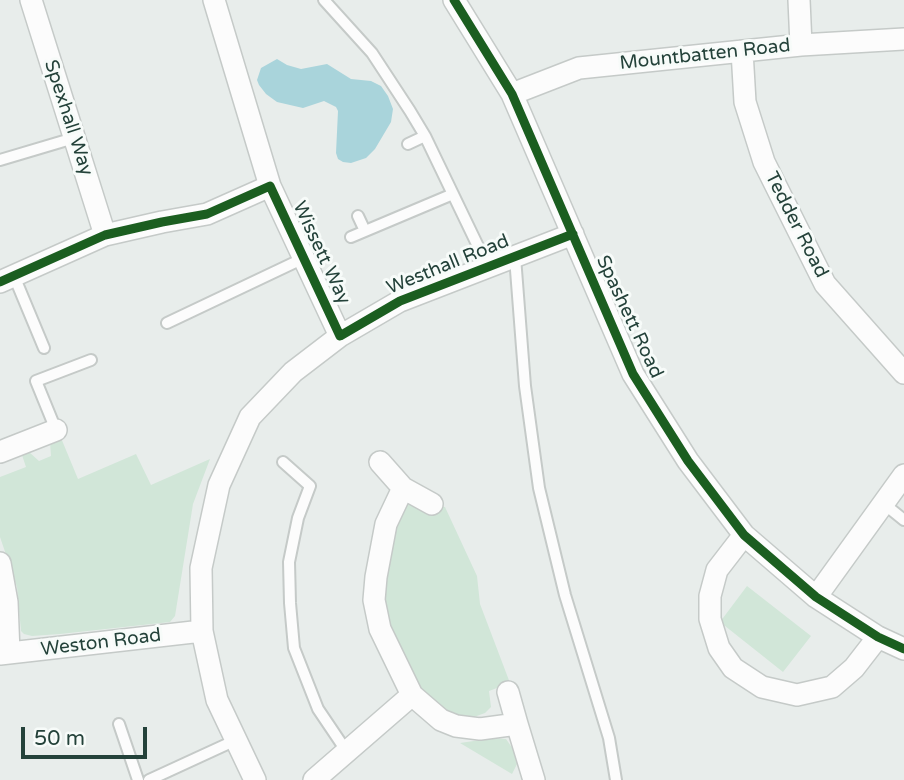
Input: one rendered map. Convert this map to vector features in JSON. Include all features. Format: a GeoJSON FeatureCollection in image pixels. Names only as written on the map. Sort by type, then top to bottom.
{"type":"FeatureCollection","features":[{"type":"Feature","properties":{"kind":"street","name":"Spexhall Way"},"geometry":{"type":"LineString","coordinates":[[31,0],[105,235]]}},
{"type":"Feature","properties":{"kind":"street","name":"Wissett Way"},"geometry":{"type":"LineString","coordinates":[[214,0],[270,186],[340,336]]}},
{"type":"Feature","properties":{"kind":"street","name":"Spashett Road"},"geometry":{"type":"LineString","coordinates":[[454,0],[512,94],[633,374],[688,461],[744,535],[816,597],[878,637],[904,649]]}},
{"type":"Feature","properties":{"kind":"street"},"geometry":{"type":"LineString","coordinates":[[799,0],[801,45]]}},
{"type":"Feature","properties":{"kind":"street","name":"Mountbatten Road"},"geometry":{"type":"LineString","coordinates":[[512,94],[579,68],[801,45],[904,39]]}},
{"type":"Feature","properties":{"kind":"street","name":"Tedder Road"},"geometry":{"type":"LineString","coordinates":[[742,51],[745,102],[764,162],[825,284],[904,373]]}},
{"type":"Feature","properties":{"kind":"street"},"geometry":{"type":"LineString","coordinates":[[7,279],[105,235],[207,214],[270,186]]}},
{"type":"Feature","properties":{"kind":"street","name":"Westhall Road"},"geometry":{"type":"LineString","coordinates":[[255,780],[217,701],[202,631],[201,568],[219,485],[250,417],[293,372],[340,336],[400,300],[573,234]]}},
{"type":"Feature","properties":{"kind":"street"},"geometry":{"type":"LineString","coordinates":[[0,452],[56,430]]}},
{"type":"Feature","properties":{"kind":"street"},"geometry":{"type":"LineString","coordinates":[[380,463],[404,488],[432,504]]}},
{"type":"Feature","properties":{"kind":"street"},"geometry":{"type":"LineString","coordinates":[[816,597],[904,475]]}},
{"type":"Feature","properties":{"kind":"street"},"geometry":{"type":"LineString","coordinates":[[404,488],[386,524],[376,577],[374,600],[380,629],[412,695],[441,720],[456,726],[480,729],[517,723]]}},
{"type":"Feature","properties":{"kind":"street"},"geometry":{"type":"LineString","coordinates":[[744,535],[717,570],[710,596],[710,619],[719,648],[733,668],[762,687],[797,695],[832,687],[854,668],[878,637]]}},
{"type":"Feature","properties":{"kind":"street"},"geometry":{"type":"LineString","coordinates":[[0,563],[7,602],[4,653]]}},
{"type":"Feature","properties":{"kind":"street","name":"Weston Road"},"geometry":{"type":"LineString","coordinates":[[4,653],[202,631]]}},
{"type":"Feature","properties":{"kind":"street"},"geometry":{"type":"LineString","coordinates":[[508,692],[534,780]]}},
{"type":"Feature","properties":{"kind":"street"},"geometry":{"type":"LineString","coordinates":[[314,780],[412,695]]}},
{"type":"Feature","properties":{"kind":"lane"},"geometry":{"type":"LineString","coordinates":[[324,0],[372,53],[425,136],[488,267]]}},
{"type":"Feature","properties":{"kind":"lane"},"geometry":{"type":"LineString","coordinates":[[408,144],[425,136]]}},
{"type":"Feature","properties":{"kind":"lane"},"geometry":{"type":"LineString","coordinates":[[0,160],[74,138]]}},
{"type":"Feature","properties":{"kind":"lane"},"geometry":{"type":"LineString","coordinates":[[351,237],[453,194]]}},
{"type":"Feature","properties":{"kind":"lane"},"geometry":{"type":"LineString","coordinates":[[358,216],[365,231]]}},
{"type":"Feature","properties":{"kind":"lane"},"geometry":{"type":"LineString","coordinates":[[515,257],[525,386],[540,488],[565,595],[609,738],[616,780]]}},
{"type":"Feature","properties":{"kind":"lane"},"geometry":{"type":"LineString","coordinates":[[167,323],[304,258]]}},
{"type":"Feature","properties":{"kind":"lane"},"geometry":{"type":"LineString","coordinates":[[7,279],[44,348]]}},
{"type":"Feature","properties":{"kind":"lane"},"geometry":{"type":"LineString","coordinates":[[56,430],[36,381],[92,360]]}},
{"type":"Feature","properties":{"kind":"lane"},"geometry":{"type":"LineString","coordinates":[[283,462],[310,486],[289,562],[294,648],[318,709],[347,752]]}},
{"type":"Feature","properties":{"kind":"lane"},"geometry":{"type":"LineString","coordinates":[[883,503],[904,520]]}},
{"type":"Feature","properties":{"kind":"lane"},"geometry":{"type":"LineString","coordinates":[[119,724],[138,780]]}},
{"type":"Feature","properties":{"kind":"lane"},"geometry":{"type":"LineString","coordinates":[[149,780],[236,740]]}},
{"type":"Feature","properties":{"kind":"green space"},"geometry":{"type":"Polygon","coordinates":[[[61,438],[78,479],[136,454],[151,485],[210,459],[193,504],[175,616],[170,622],[32,636],[21,631],[17,587],[0,537],[0,477],[26,467],[21,452],[29,452],[39,461],[51,456],[50,442],[61,438]]]}},
{"type":"Feature","properties":{"kind":"green space"},"geometry":{"type":"Polygon","coordinates":[[[414,503],[445,507],[477,576],[480,604],[510,683],[489,691],[491,707],[485,713],[474,717],[457,718],[416,687],[387,637],[380,576],[401,507],[414,503]]]}},
{"type":"Feature","properties":{"kind":"green space"},"geometry":{"type":"Polygon","coordinates":[[[747,586],[811,636],[783,672],[720,622],[747,586]]]}},
{"type":"Feature","properties":{"kind":"green space"},"geometry":{"type":"Polygon","coordinates":[[[506,739],[513,749],[517,764],[512,774],[460,743],[506,739]]]}},
{"type":"Feature","properties":{"kind":"water"},"geometry":{"type":"Polygon","coordinates":[[[277,59],[301,69],[327,64],[351,79],[371,81],[381,86],[393,109],[391,122],[375,149],[366,158],[351,163],[338,159],[336,107],[324,101],[303,108],[277,102],[266,94],[257,80],[261,68],[277,59]]]}},
{"type":"Feature","properties":{"kind":"cycle path"},"geometry":{"type":"LineString","coordinates":[[454,0],[512,94],[633,374],[688,461],[744,535],[816,597],[878,637],[904,649]]}},
{"type":"Feature","properties":{"kind":"cycle path"},"geometry":{"type":"LineString","coordinates":[[0,282],[105,235],[207,214],[270,186],[340,336],[400,301],[573,234]]}}]}
